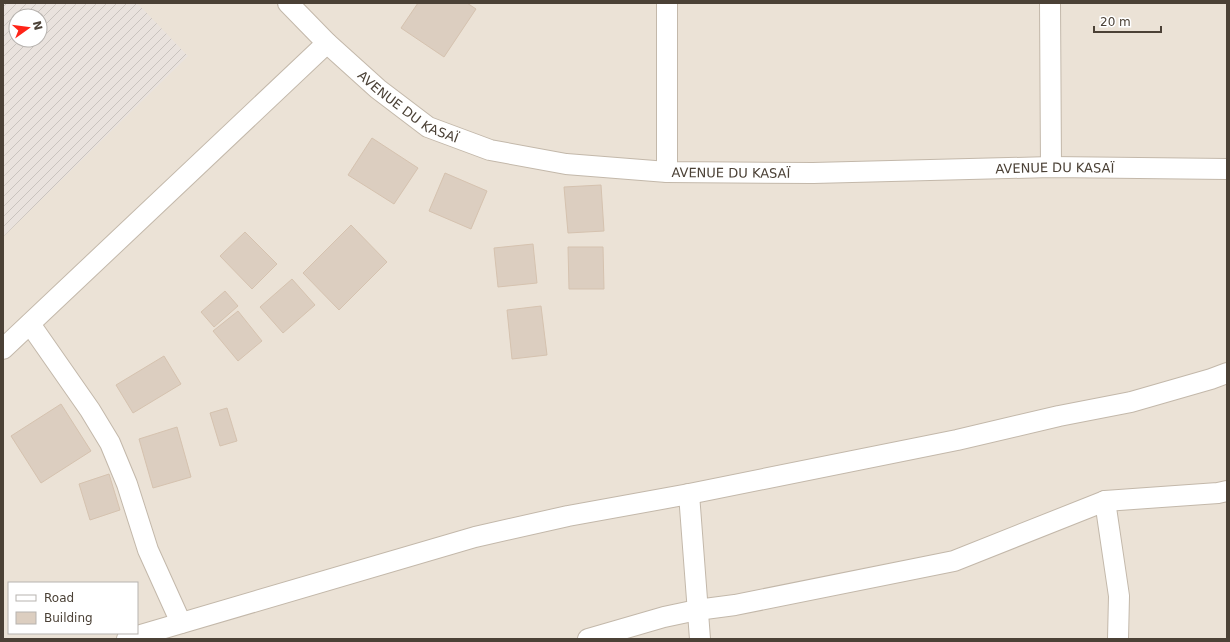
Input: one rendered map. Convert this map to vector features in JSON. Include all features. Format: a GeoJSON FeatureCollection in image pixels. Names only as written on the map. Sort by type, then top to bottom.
{"type":"FeatureCollection","features":[{"type":"Feature","properties":{"kind":"street","name":"AVENUE DU KASAÏ"},"geometry":{"type":"LineString","coordinates":[[288,3],[327,43],[378,89],[428,127],[490,150],[566,164],[668,172],[813,172],[1051,167],[1227,169]]}},
{"type":"Feature","properties":{"kind":"street"},"geometry":{"type":"LineString","coordinates":[[668,3],[668,172]]}},
{"type":"Feature","properties":{"kind":"street"},"geometry":{"type":"LineString","coordinates":[[1050,3],[1051,167]]}},
{"type":"Feature","properties":{"kind":"street"},"geometry":{"type":"LineString","coordinates":[[3,349],[327,43]]}},
{"type":"Feature","properties":{"kind":"street"},"geometry":{"type":"LineString","coordinates":[[30,324],[90,410],[110,443],[127,484],[148,550],[181,623]]}},
{"type":"Feature","properties":{"kind":"street"},"geometry":{"type":"LineString","coordinates":[[127,639],[475,537],[568,516],[689,494],[957,440],[1059,416],[1131,402],[1227,373]]}},
{"type":"Feature","properties":{"kind":"street"},"geometry":{"type":"LineString","coordinates":[[588,639],[664,617],[697,610],[735,606],[954,561],[1104,501],[1218,493],[1227,491]]}},
{"type":"Feature","properties":{"kind":"street"},"geometry":{"type":"LineString","coordinates":[[689,494],[700,639]]}},
{"type":"Feature","properties":{"kind":"street"},"geometry":{"type":"LineString","coordinates":[[1104,501],[1119,596],[1118,639]]}},
{"type":"Feature","properties":{"kind":"shaded area"},"geometry":{"type":"Polygon","coordinates":[[[3,3],[1227,3],[1227,639],[3,639],[3,3]]]}},
{"type":"Feature","properties":{"kind":"shaded area"},"geometry":{"type":"Polygon","coordinates":[[[3,3],[137,3],[188,56],[3,237],[3,3]]]}},
{"type":"Feature","properties":{"kind":"building"},"geometry":{"type":"Polygon","coordinates":[[[418,3],[467,3],[476,9],[444,57],[401,28],[418,3]]]}},
{"type":"Feature","properties":{"kind":"building"},"geometry":{"type":"Polygon","coordinates":[[[372,138],[418,168],[394,204],[348,175],[372,138]]]}},
{"type":"Feature","properties":{"kind":"building"},"geometry":{"type":"Polygon","coordinates":[[[445,173],[487,191],[471,229],[429,211],[445,173]]]}},
{"type":"Feature","properties":{"kind":"building"},"geometry":{"type":"Polygon","coordinates":[[[601,185],[604,231],[568,233],[564,187],[601,185]]]}},
{"type":"Feature","properties":{"kind":"building"},"geometry":{"type":"Polygon","coordinates":[[[351,225],[387,262],[339,310],[303,273],[351,225]]]}},
{"type":"Feature","properties":{"kind":"building"},"geometry":{"type":"Polygon","coordinates":[[[245,232],[277,264],[252,289],[220,256],[245,232]]]}},
{"type":"Feature","properties":{"kind":"building"},"geometry":{"type":"Polygon","coordinates":[[[533,244],[537,283],[498,287],[494,248],[533,244]]]}},
{"type":"Feature","properties":{"kind":"building"},"geometry":{"type":"Polygon","coordinates":[[[568,247],[603,247],[604,289],[569,289],[568,247]]]}},
{"type":"Feature","properties":{"kind":"building"},"geometry":{"type":"Polygon","coordinates":[[[292,279],[315,305],[283,333],[260,307],[292,279]]]}},
{"type":"Feature","properties":{"kind":"building"},"geometry":{"type":"Polygon","coordinates":[[[225,291],[238,306],[214,327],[201,312],[225,291]]]}},
{"type":"Feature","properties":{"kind":"building"},"geometry":{"type":"Polygon","coordinates":[[[541,306],[547,355],[512,359],[507,310],[541,306]]]}},
{"type":"Feature","properties":{"kind":"building"},"geometry":{"type":"Polygon","coordinates":[[[238,311],[262,341],[238,361],[213,331],[238,311]]]}},
{"type":"Feature","properties":{"kind":"building"},"geometry":{"type":"Polygon","coordinates":[[[164,356],[181,384],[133,413],[116,385],[164,356]]]}},
{"type":"Feature","properties":{"kind":"building"},"geometry":{"type":"Polygon","coordinates":[[[61,404],[91,451],[41,483],[11,436],[61,404]]]}},
{"type":"Feature","properties":{"kind":"building"},"geometry":{"type":"Polygon","coordinates":[[[227,408],[237,441],[220,446],[210,413],[227,408]]]}},
{"type":"Feature","properties":{"kind":"building"},"geometry":{"type":"Polygon","coordinates":[[[177,427],[191,477],[153,488],[139,439],[177,427]]]}},
{"type":"Feature","properties":{"kind":"building"},"geometry":{"type":"Polygon","coordinates":[[[109,474],[120,510],[90,520],[79,484],[109,474]]]}}]}
